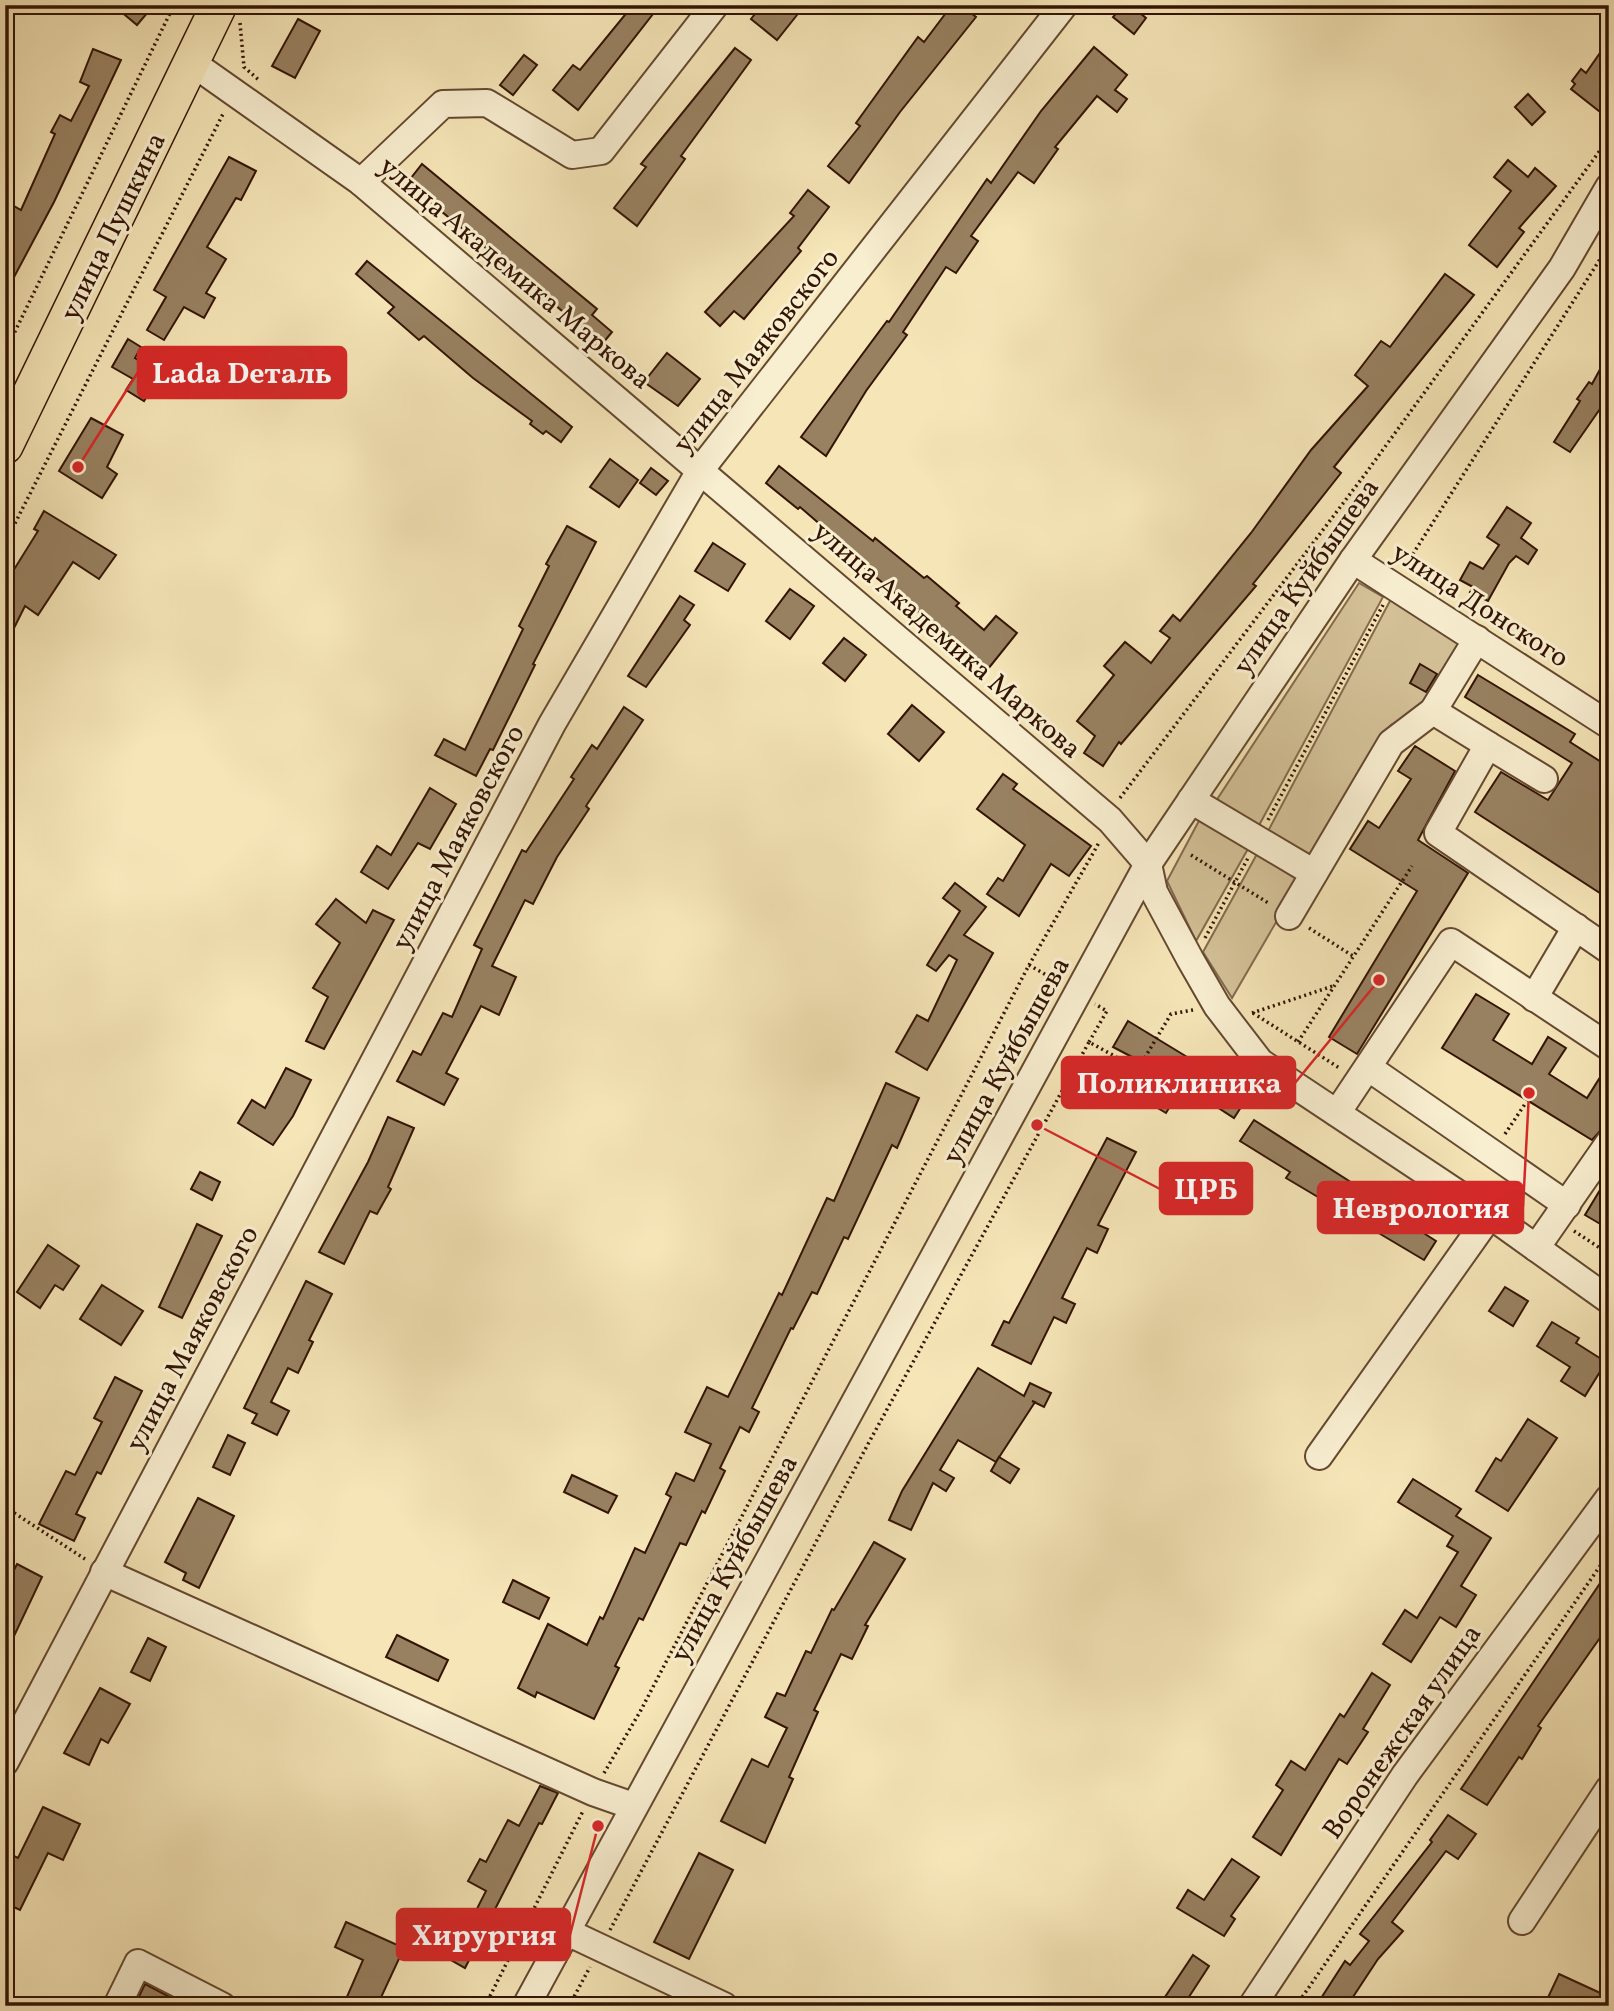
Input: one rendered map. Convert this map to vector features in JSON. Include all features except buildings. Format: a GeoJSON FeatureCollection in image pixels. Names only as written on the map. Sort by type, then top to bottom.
{"type":"FeatureCollection","features":[{"type":"Feature","properties":{"kind":"main road","name":"улица Пушкина"},"geometry":{"type":"LineString","coordinates":[[5,446],[219,5]]}},
{"type":"Feature","properties":{"kind":"street"},"geometry":{"type":"LineString","coordinates":[[361,182],[443,104],[487,103],[572,155],[601,151],[715,5]]}},
{"type":"Feature","properties":{"kind":"street","name":"улица Маяковского"},"geometry":{"type":"LineString","coordinates":[[5,1762],[552,724],[701,469],[1063,5]]}},
{"type":"Feature","properties":{"kind":"street","name":"улица Академика Маркова"},"geometry":{"type":"LineString","coordinates":[[191,62],[361,182],[1110,820],[1148,864],[1154,892],[1217,1006],[1260,1062],[1490,1215],[1609,1300]]}},
{"type":"Feature","properties":{"kind":"street","name":"улица Куйбышева"},"geometry":{"type":"LineString","coordinates":[[526,2006],[1148,864],[1353,560],[1562,268],[1609,187]]}},
{"type":"Feature","properties":{"kind":"street","name":"улица Донского"},"geometry":{"type":"LineString","coordinates":[[1353,560],[1609,724]]}},
{"type":"Feature","properties":{"kind":"street"},"geometry":{"type":"LineString","coordinates":[[1289,916],[1391,743],[1433,711],[1477,639]]}},
{"type":"Feature","properties":{"kind":"street"},"geometry":{"type":"LineString","coordinates":[[1433,711],[1544,779]]}},
{"type":"Feature","properties":{"kind":"street"},"geometry":{"type":"LineString","coordinates":[[1488,745],[1438,833],[1609,950]]}},
{"type":"Feature","properties":{"kind":"street"},"geometry":{"type":"LineString","coordinates":[[1191,800],[1314,873]]}},
{"type":"Feature","properties":{"kind":"street"},"geometry":{"type":"LineString","coordinates":[[1534,998],[1576,927]]}},
{"type":"Feature","properties":{"kind":"street"},"geometry":{"type":"LineString","coordinates":[[1337,1113],[1370,1068],[1451,942],[1609,1047]]}},
{"type":"Feature","properties":{"kind":"street"},"geometry":{"type":"LineString","coordinates":[[1370,1068],[1567,1205]]}},
{"type":"Feature","properties":{"kind":"street"},"geometry":{"type":"LineString","coordinates":[[1536,1248],[1609,1143]]}},
{"type":"Feature","properties":{"kind":"street"},"geometry":{"type":"LineString","coordinates":[[1319,1456],[1490,1215]]}},
{"type":"Feature","properties":{"kind":"street","name":"Воронежская улица"},"geometry":{"type":"LineString","coordinates":[[1252,2006],[1405,1775],[1609,1499]]}},
{"type":"Feature","properties":{"kind":"street"},"geometry":{"type":"LineString","coordinates":[[104,1572],[593,1791],[634,1806]]}},
{"type":"Feature","properties":{"kind":"street"},"geometry":{"type":"LineString","coordinates":[[1522,1921],[1609,1789]]}},
{"type":"Feature","properties":{"kind":"street"},"geometry":{"type":"LineString","coordinates":[[565,1931],[724,2006]]}},
{"type":"Feature","properties":{"kind":"street"},"geometry":{"type":"LineString","coordinates":[[117,2006],[138,1963],[222,2006]]}},
{"type":"Feature","properties":{"kind":"path"},"geometry":{"type":"LineString","coordinates":[[5,352],[174,5]]}},
{"type":"Feature","properties":{"kind":"path"},"geometry":{"type":"LineString","coordinates":[[5,544],[216,131],[244,67]]}},
{"type":"Feature","properties":{"kind":"path"},"geometry":{"type":"LineString","coordinates":[[485,2006],[593,1791],[641,1710],[1029,965],[1127,786],[1366,473],[1609,138]]}},
{"type":"Feature","properties":{"kind":"path"},"geometry":{"type":"LineString","coordinates":[[1298,1042],[1412,866]]}},
{"type":"Feature","properties":{"kind":"path"},"geometry":{"type":"LineString","coordinates":[[1252,1013],[1334,986]]}},
{"type":"Feature","properties":{"kind":"path"},"geometry":{"type":"LineString","coordinates":[[606,1936],[868,1444],[1089,1042],[1138,1069],[1171,1014],[1217,1006]]}},
{"type":"Feature","properties":{"kind":"path"},"geometry":{"type":"LineString","coordinates":[[5,1507],[104,1572]]}},
{"type":"Feature","properties":{"kind":"path"},"geometry":{"type":"LineString","coordinates":[[1296,2006],[1609,1553]]}},
{"type":"Feature","properties":{"kind":"path"},"geometry":{"type":"LineString","coordinates":[[569,2006],[594,1959]]}},
{"type":"Feature","properties":{"kind":"shaded area"},"geometry":{"type":"Polygon","coordinates":[[[1359,583],[1383,597],[1257,829],[1214,804],[1359,583]]]}},
{"type":"Feature","properties":{"kind":"shaded area"},"geometry":{"type":"Polygon","coordinates":[[[1391,599],[1462,644],[1427,705],[1391,725],[1311,861],[1266,835],[1391,599]]]}},
{"type":"Feature","properties":{"kind":"shaded area"},"geometry":{"type":"Polygon","coordinates":[[[1201,817],[1249,847],[1196,941],[1167,881],[1201,817]]]}},
{"type":"Feature","properties":{"kind":"shaded area"},"geometry":{"type":"Polygon","coordinates":[[[1257,854],[1300,881],[1232,998],[1203,952],[1257,854]]]}},
{"type":"Feature","properties":{"kind":"place","name":"Lada Dеталь"},"geometry":{"type":"Point","coordinates":[78,467]}},
{"type":"Feature","properties":{"kind":"place","name":"Поликлиника"},"geometry":{"type":"Point","coordinates":[1379,980]}},
{"type":"Feature","properties":{"kind":"place","name":"Неврология"},"geometry":{"type":"Point","coordinates":[1529,1093]}},
{"type":"Feature","properties":{"kind":"place","name":"ЦРБ"},"geometry":{"type":"Point","coordinates":[1037,1125]}},
{"type":"Feature","properties":{"kind":"place","name":"Хирургия"},"geometry":{"type":"Point","coordinates":[598,1826]}}]}
